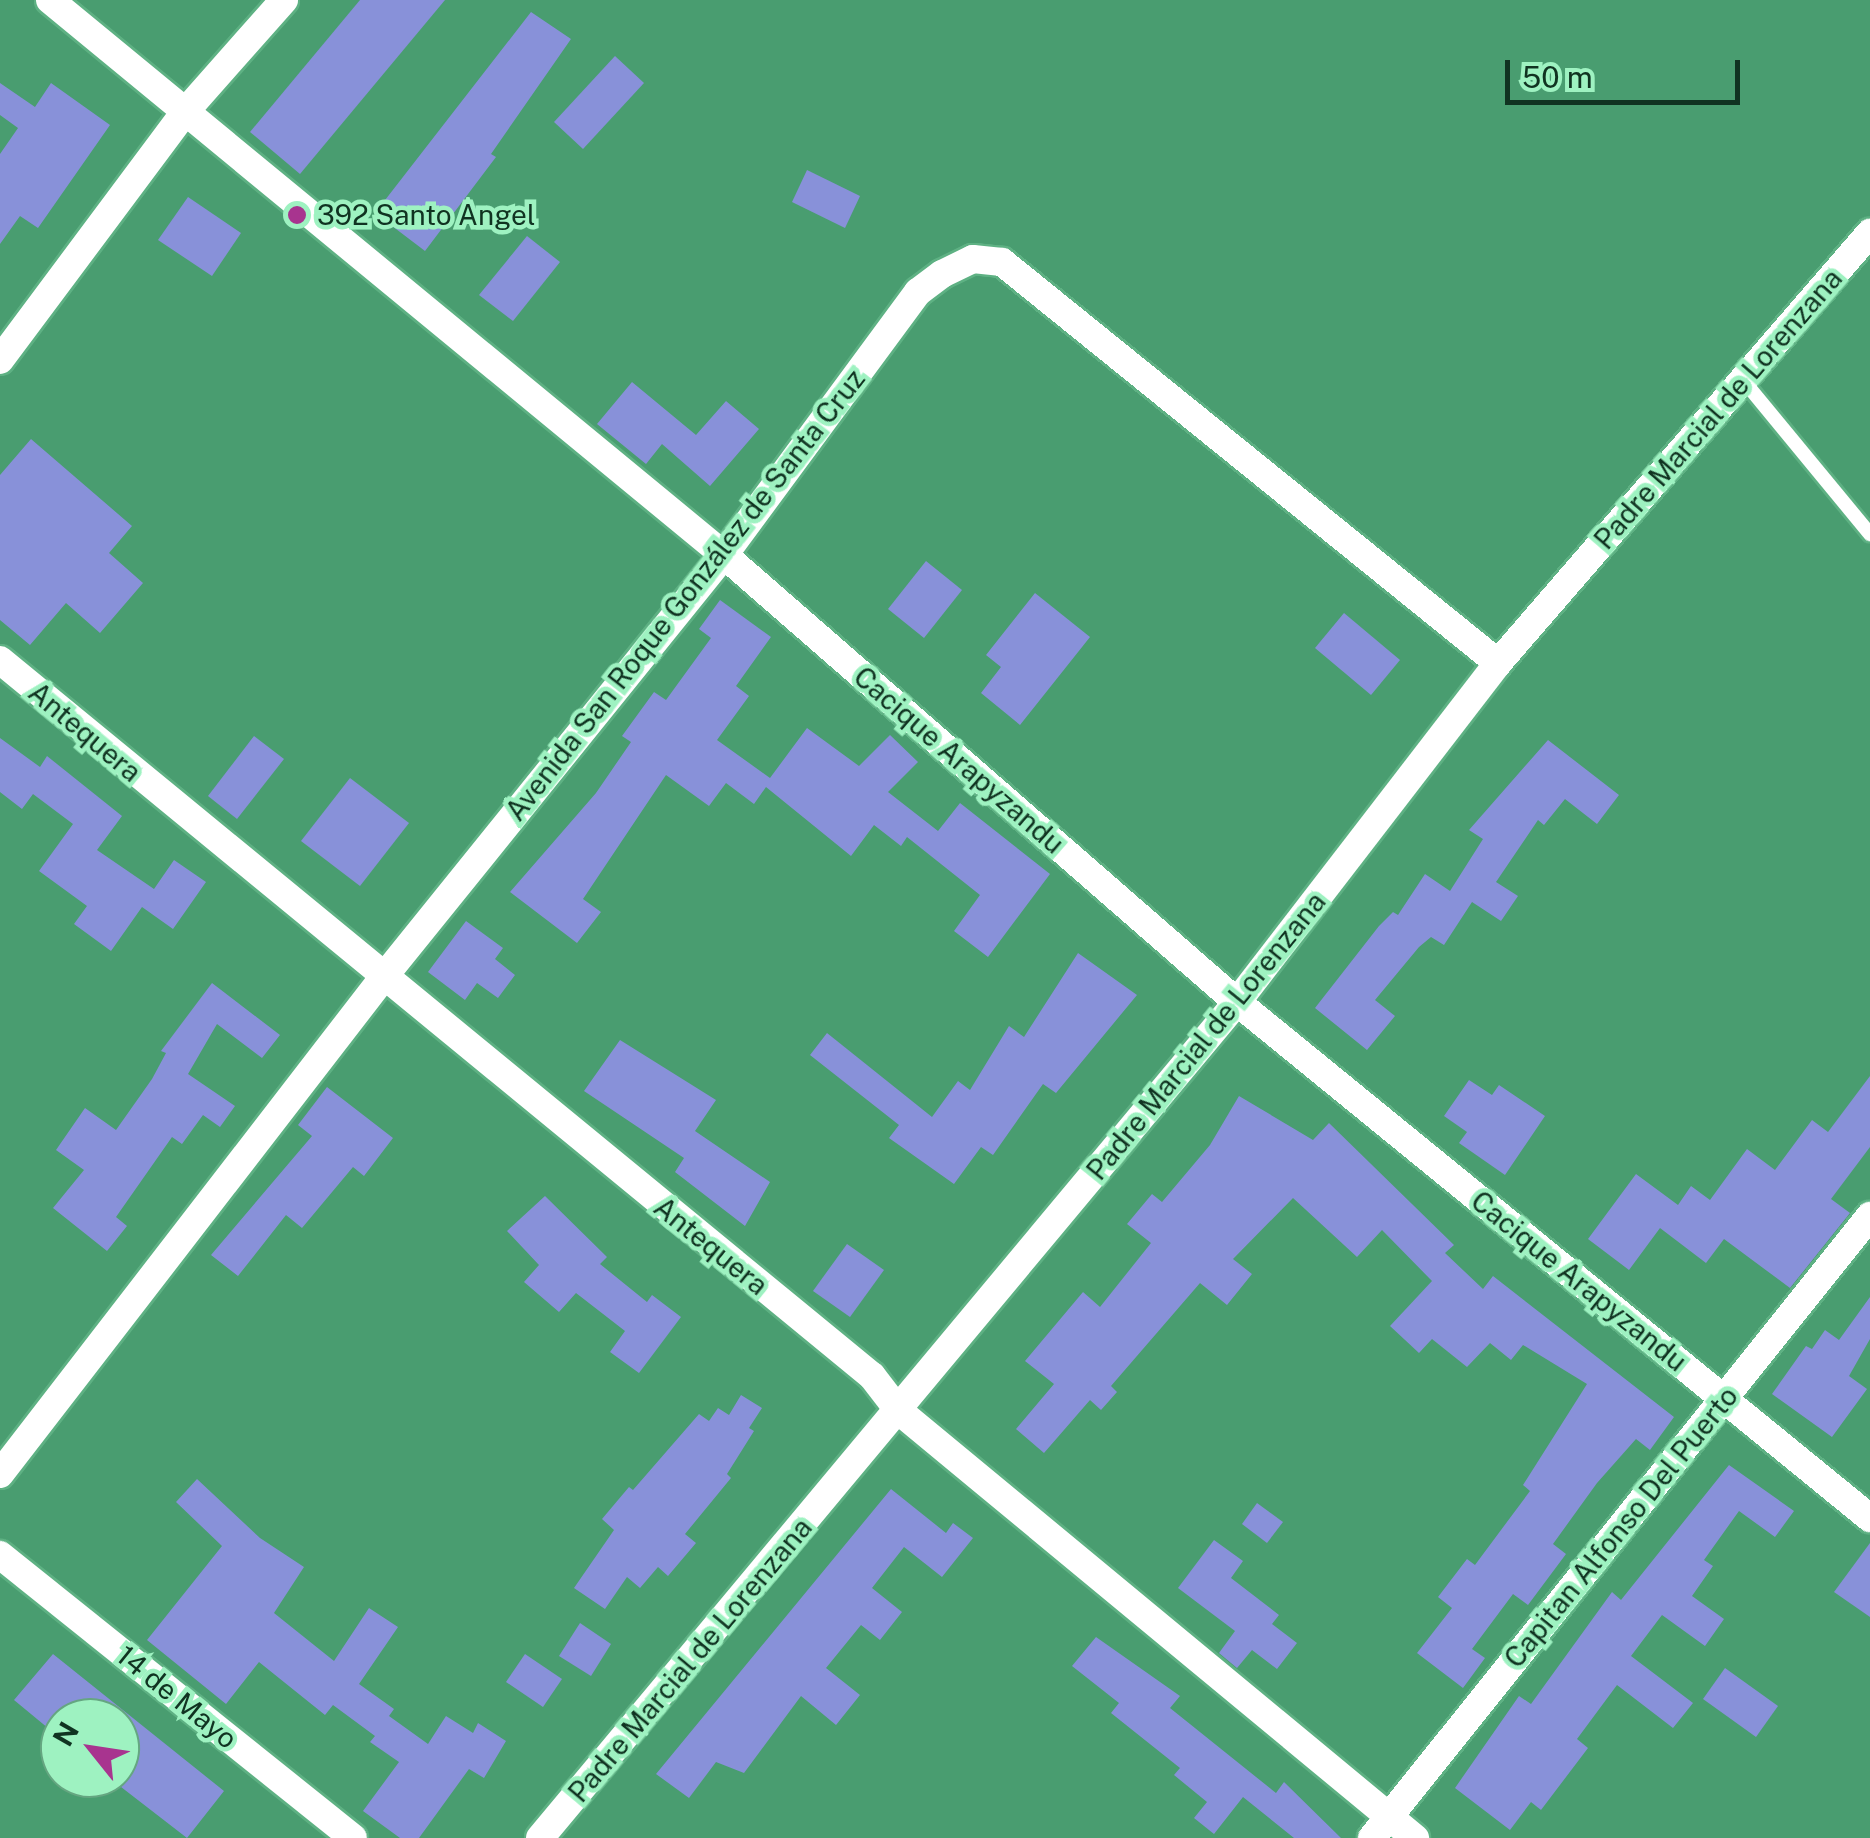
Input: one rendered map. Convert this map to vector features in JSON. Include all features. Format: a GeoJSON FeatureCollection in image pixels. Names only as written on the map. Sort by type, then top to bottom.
{"type":"FeatureCollection","features":[{"type":"Feature","properties":{"kind":"street","name":"Cacique Arapyzandu"},"geometry":{"type":"LineString","coordinates":[[50,0],[724,555],[1237,1002],[1870,1518]]}},
{"type":"Feature","properties":{"kind":"street"},"geometry":{"type":"LineString","coordinates":[[0,360],[184,113],[284,0]]}},
{"type":"Feature","properties":{"kind":"street","name":"Padre Marcial de Lorenzana"},"geometry":{"type":"LineString","coordinates":[[540,1838],[1237,1002],[1498,663],[1870,233]]}},
{"type":"Feature","properties":{"kind":"street","name":"Avenida San Roque González de Santa Cruz"},"geometry":{"type":"LineString","coordinates":[[0,1474],[382,979],[724,555],[918,292],[974,259],[1002,262],[1498,663]]}},
{"type":"Feature","properties":{"kind":"street","name":"Antequera"},"geometry":{"type":"LineString","coordinates":[[0,660],[382,979],[872,1376],[899,1411],[1380,1828],[1415,1838]]}},
{"type":"Feature","properties":{"kind":"street","name":"Capitan Alfonso Del Puerto"},"geometry":{"type":"LineString","coordinates":[[1380,1828],[1870,1216]]}},
{"type":"Feature","properties":{"kind":"street","name":"14 de Mayo"},"geometry":{"type":"LineString","coordinates":[[0,1555],[353,1838]]}},
{"type":"Feature","properties":{"kind":"lane"},"geometry":{"type":"LineString","coordinates":[[1743,380],[1870,534]]}},
{"type":"Feature","properties":{"kind":"shaded area"},"geometry":{"type":"Polygon","coordinates":[[[0,0],[1870,0],[1870,1838],[0,1838],[0,0]]]}},
{"type":"Feature","properties":{"kind":"building"},"geometry":{"type":"Polygon","coordinates":[[[360,0],[445,0],[300,174],[250,132],[360,0]]]}},
{"type":"Feature","properties":{"kind":"building"},"geometry":{"type":"Polygon","coordinates":[[[531,12],[571,39],[491,154],[496,157],[425,251],[375,213],[531,12]]]}},
{"type":"Feature","properties":{"kind":"building"},"geometry":{"type":"Polygon","coordinates":[[[615,56],[644,83],[583,149],[554,122],[615,56]]]}},
{"type":"Feature","properties":{"kind":"building"},"geometry":{"type":"Polygon","coordinates":[[[0,83],[35,107],[51,83],[110,125],[38,228],[20,216],[0,244],[0,154],[18,128],[0,115],[0,83]]]}},
{"type":"Feature","properties":{"kind":"building"},"geometry":{"type":"Polygon","coordinates":[[[807,170],[860,196],[845,228],[792,202],[807,170]]]}},
{"type":"Feature","properties":{"kind":"building"},"geometry":{"type":"Polygon","coordinates":[[[188,197],[241,233],[212,276],[158,240],[188,197]]]}},
{"type":"Feature","properties":{"kind":"building"},"geometry":{"type":"Polygon","coordinates":[[[527,236],[560,262],[513,321],[479,295],[527,236]]]}},
{"type":"Feature","properties":{"kind":"building"},"geometry":{"type":"Polygon","coordinates":[[[632,382],[696,435],[726,401],[759,429],[710,486],[662,444],[646,464],[597,424],[632,382]]]}},
{"type":"Feature","properties":{"kind":"building"},"geometry":{"type":"Polygon","coordinates":[[[31,439],[132,526],[109,553],[143,583],[100,633],[66,603],[30,645],[0,620],[0,475],[31,439]]]}},
{"type":"Feature","properties":{"kind":"building"},"geometry":{"type":"Polygon","coordinates":[[[926,561],[962,590],[924,638],[888,609],[926,561]]]}},
{"type":"Feature","properties":{"kind":"building"},"geometry":{"type":"Polygon","coordinates":[[[1035,593],[1090,637],[1020,725],[981,693],[1001,667],[986,655],[1035,593]]]}},
{"type":"Feature","properties":{"kind":"building"},"geometry":{"type":"Polygon","coordinates":[[[720,600],[771,637],[736,686],[749,696],[717,740],[770,778],[807,728],[859,766],[890,735],[918,762],[888,792],[938,831],[960,803],[1050,874],[988,957],[954,931],[980,895],[907,837],[901,846],[874,825],[851,856],[766,787],[754,804],[726,783],[709,806],[666,775],[583,899],[601,912],[577,943],[510,892],[596,793],[631,742],[622,736],[654,692],[666,700],[711,638],[699,629],[720,600]]]}},
{"type":"Feature","properties":{"kind":"building"},"geometry":{"type":"Polygon","coordinates":[[[1344,613],[1400,660],[1371,695],[1315,648],[1344,613]]]}},
{"type":"Feature","properties":{"kind":"building"},"geometry":{"type":"Polygon","coordinates":[[[254,736],[284,759],[237,819],[208,796],[254,736]]]}},
{"type":"Feature","properties":{"kind":"building"},"geometry":{"type":"Polygon","coordinates":[[[0,738],[40,767],[47,756],[122,816],[97,850],[154,889],[174,860],[206,882],[173,929],[142,907],[111,951],[74,924],[87,906],[39,871],[73,824],[33,794],[22,809],[0,792],[0,738]]]}},
{"type":"Feature","properties":{"kind":"building"},"geometry":{"type":"Polygon","coordinates":[[[1548,740],[1619,795],[1597,824],[1565,799],[1544,825],[1538,820],[1496,882],[1518,896],[1501,921],[1472,902],[1444,945],[1431,937],[1419,947],[1375,1000],[1395,1016],[1367,1050],[1315,1008],[1379,926],[1393,912],[1398,915],[1425,874],[1450,891],[1483,839],[1469,830],[1548,740]]]}},
{"type":"Feature","properties":{"kind":"building"},"geometry":{"type":"Polygon","coordinates":[[[350,778],[409,823],[360,886],[301,841],[350,778]]]}},
{"type":"Feature","properties":{"kind":"building"},"geometry":{"type":"Polygon","coordinates":[[[466,921],[503,948],[495,959],[515,975],[498,998],[477,983],[465,1000],[428,972],[466,921]]]}},
{"type":"Feature","properties":{"kind":"building"},"geometry":{"type":"Polygon","coordinates":[[[1078,953],[1137,995],[1056,1093],[1043,1084],[993,1155],[981,1147],[954,1184],[889,1138],[899,1125],[810,1055],[827,1033],[932,1117],[958,1081],[970,1090],[1009,1026],[1024,1037],[1078,953]]]}},
{"type":"Feature","properties":{"kind":"building"},"geometry":{"type":"Polygon","coordinates":[[[212,983],[280,1035],[262,1058],[217,1024],[188,1074],[235,1106],[220,1127],[203,1115],[182,1144],[172,1137],[116,1217],[127,1226],[107,1251],[53,1208],[84,1170],[56,1150],[85,1108],[116,1130],[152,1079],[166,1053],[161,1051],[212,983]]]}},
{"type":"Feature","properties":{"kind":"building"},"geometry":{"type":"Polygon","coordinates":[[[620,1040],[716,1100],[695,1131],[770,1182],[745,1226],[675,1172],[684,1158],[584,1091],[620,1040]]]}},
{"type":"Feature","properties":{"kind":"building"},"geometry":{"type":"Polygon","coordinates":[[[1870,1076],[1870,1147],[1831,1199],[1850,1213],[1790,1288],[1724,1239],[1706,1263],[1660,1228],[1629,1270],[1588,1239],[1636,1174],[1678,1205],[1691,1186],[1710,1200],[1747,1149],[1775,1170],[1812,1120],[1828,1132],[1870,1076]]]}},
{"type":"Feature","properties":{"kind":"building"},"geometry":{"type":"Polygon","coordinates":[[[1469,1080],[1492,1095],[1499,1085],[1545,1116],[1505,1175],[1459,1143],[1467,1132],[1444,1116],[1469,1080]]]}},
{"type":"Feature","properties":{"kind":"building"},"geometry":{"type":"Polygon","coordinates":[[[327,1087],[393,1138],[364,1176],[353,1167],[302,1228],[286,1215],[238,1276],[211,1255],[312,1136],[298,1125],[327,1087]]]}},
{"type":"Feature","properties":{"kind":"building"},"geometry":{"type":"Polygon","coordinates":[[[1239,1096],[1313,1140],[1329,1123],[1454,1245],[1445,1253],[1483,1289],[1493,1276],[1674,1417],[1650,1450],[1636,1439],[1597,1483],[1553,1544],[1566,1554],[1528,1605],[1513,1594],[1472,1649],[1485,1658],[1463,1688],[1417,1653],[1452,1608],[1438,1597],[1467,1559],[1475,1565],[1530,1491],[1523,1485],[1587,1384],[1523,1345],[1511,1360],[1490,1343],[1467,1367],[1432,1339],[1419,1353],[1390,1326],[1432,1281],[1382,1230],[1357,1257],[1293,1198],[1233,1259],[1252,1274],[1227,1305],[1200,1283],[1111,1386],[1117,1392],[1101,1410],[1090,1400],[1044,1453],[1016,1429],[1054,1384],[1025,1361],[1083,1292],[1100,1307],[1151,1243],[1127,1224],[1152,1194],[1162,1202],[1210,1145],[1239,1096]]]}},
{"type":"Feature","properties":{"kind":"building"},"geometry":{"type":"Polygon","coordinates":[[[545,1196],[607,1257],[600,1264],[647,1302],[652,1295],[681,1317],[639,1373],[610,1352],[625,1331],[576,1293],[559,1312],[524,1282],[539,1265],[507,1231],[545,1196]]]}},
{"type":"Feature","properties":{"kind":"building"},"geometry":{"type":"Polygon","coordinates":[[[847,1244],[884,1270],[850,1317],[813,1291],[847,1244]]]}},
{"type":"Feature","properties":{"kind":"building"},"geometry":{"type":"Polygon","coordinates":[[[1870,1297],[1870,1339],[1849,1376],[1867,1389],[1832,1437],[1772,1394],[1806,1346],[1812,1349],[1825,1330],[1839,1340],[1870,1297]]]}},
{"type":"Feature","properties":{"kind":"building"},"geometry":{"type":"Polygon","coordinates":[[[741,1395],[762,1408],[749,1428],[754,1431],[727,1474],[731,1478],[685,1534],[696,1543],[668,1576],[658,1567],[640,1588],[627,1577],[605,1609],[574,1588],[614,1530],[602,1519],[629,1487],[633,1490],[699,1414],[709,1421],[718,1408],[729,1415],[741,1395]]]}},
{"type":"Feature","properties":{"kind":"building"},"geometry":{"type":"Polygon","coordinates":[[[1729,1465],[1794,1511],[1775,1537],[1739,1511],[1704,1560],[1713,1566],[1692,1596],[1724,1619],[1705,1646],[1662,1615],[1631,1656],[1693,1703],[1673,1728],[1617,1685],[1577,1739],[1588,1748],[1541,1810],[1531,1802],[1510,1830],[1455,1788],[1519,1696],[1531,1704],[1612,1592],[1621,1600],[1729,1465]]]}},
{"type":"Feature","properties":{"kind":"building"},"geometry":{"type":"Polygon","coordinates":[[[197,1479],[260,1538],[304,1567],[274,1613],[334,1661],[369,1608],[398,1627],[359,1684],[394,1709],[389,1716],[428,1744],[446,1716],[473,1733],[478,1723],[506,1741],[484,1778],[469,1769],[419,1838],[400,1838],[363,1811],[399,1762],[370,1742],[375,1736],[333,1705],[325,1715],[259,1662],[226,1704],[147,1640],[222,1546],[176,1502],[197,1479]]]}},
{"type":"Feature","properties":{"kind":"building"},"geometry":{"type":"Polygon","coordinates":[[[891,1489],[946,1533],[953,1523],[973,1538],[942,1577],[904,1547],[872,1588],[902,1612],[880,1640],[861,1625],[826,1668],[860,1695],[836,1725],[801,1696],[744,1773],[716,1762],[689,1798],[656,1774],[891,1489]]]}},
{"type":"Feature","properties":{"kind":"building"},"geometry":{"type":"Polygon","coordinates":[[[1257,1503],[1283,1522],[1267,1543],[1242,1524],[1257,1503]]]}},
{"type":"Feature","properties":{"kind":"building"},"geometry":{"type":"Polygon","coordinates":[[[1214,1540],[1243,1561],[1231,1578],[1279,1615],[1272,1624],[1297,1643],[1277,1669],[1252,1650],[1237,1668],[1219,1653],[1235,1631],[1178,1588],[1214,1540]]]}},
{"type":"Feature","properties":{"kind":"building"},"geometry":{"type":"Polygon","coordinates":[[[1870,1543],[1870,1617],[1834,1592],[1870,1543]]]}},
{"type":"Feature","properties":{"kind":"building"},"geometry":{"type":"Polygon","coordinates":[[[580,1623],[611,1644],[591,1676],[559,1656],[580,1623]]]}},
{"type":"Feature","properties":{"kind":"building"},"geometry":{"type":"Polygon","coordinates":[[[1096,1637],[1180,1696],[1170,1708],[1276,1793],[1284,1782],[1341,1838],[1294,1838],[1243,1797],[1214,1834],[1194,1818],[1207,1802],[1174,1775],[1180,1768],[1111,1713],[1119,1703],[1072,1666],[1096,1637]]]}},
{"type":"Feature","properties":{"kind":"building"},"geometry":{"type":"Polygon","coordinates":[[[53,1654],[108,1698],[40,1698],[40,1721],[14,1700],[53,1654]]]}},
{"type":"Feature","properties":{"kind":"building"},"geometry":{"type":"Polygon","coordinates":[[[525,1654],[562,1679],[543,1707],[506,1682],[525,1654]]]}},
{"type":"Feature","properties":{"kind":"building"},"geometry":{"type":"Polygon","coordinates":[[[1725,1668],[1778,1706],[1756,1737],[1703,1699],[1725,1668]]]}},
{"type":"Feature","properties":{"kind":"building"},"geometry":{"type":"Polygon","coordinates":[[[140,1724],[224,1791],[187,1838],[135,1798],[140,1798],[140,1724]]]}},
{"type":"Feature","properties":{"kind":"place","name":"392 Santo Angel"},"geometry":{"type":"Point","coordinates":[297,215]}}]}
